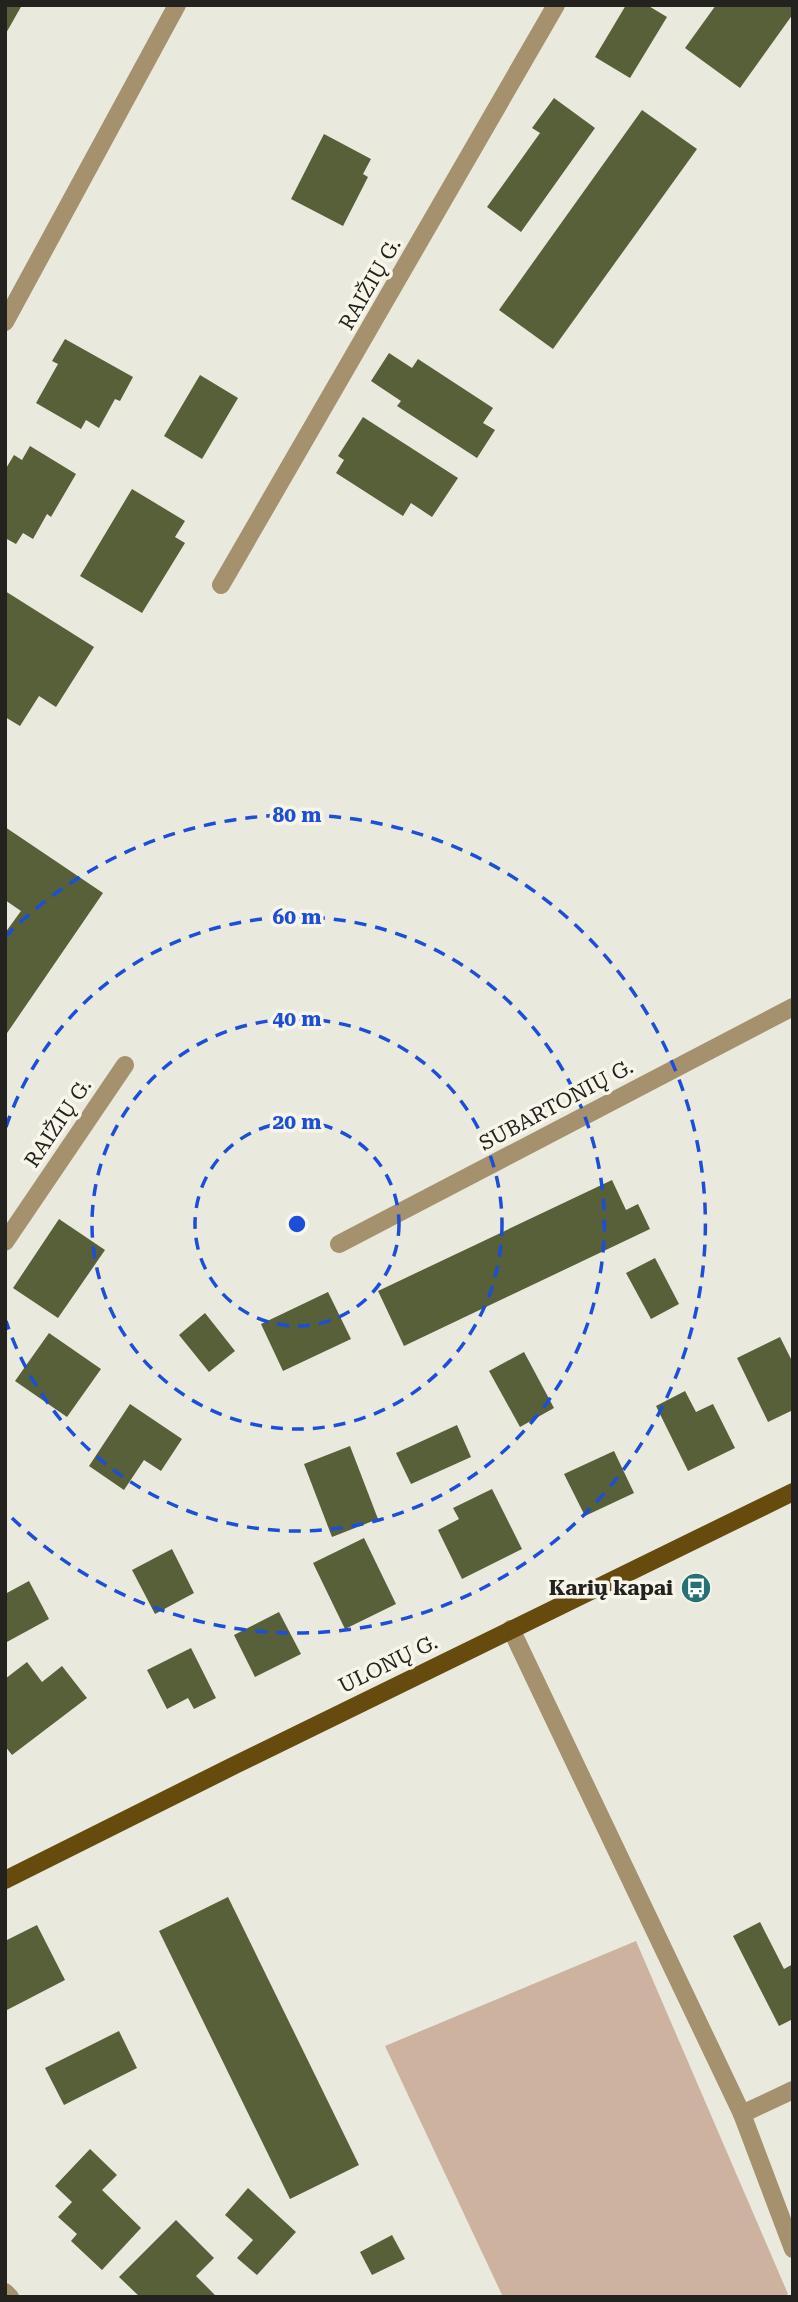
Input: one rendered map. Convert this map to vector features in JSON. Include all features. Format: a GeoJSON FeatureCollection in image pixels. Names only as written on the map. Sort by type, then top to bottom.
{"type":"FeatureCollection","features":[{"type":"Feature","properties":{"kind":"main road","name":"ULONŲ G."},"geometry":{"type":"LineString","coordinates":[[5,1880],[793,1492]]}},
{"type":"Feature","properties":{"kind":"street"},"geometry":{"type":"LineString","coordinates":[[5,322],[177,5]]}},
{"type":"Feature","properties":{"kind":"street","name":"RAIŽIŲ G."},"geometry":{"type":"LineString","coordinates":[[221,585],[556,5]]}},
{"type":"Feature","properties":{"kind":"street","name":"SUBARTONIŲ G."},"geometry":{"type":"LineString","coordinates":[[339,1244],[793,1007]]}},
{"type":"Feature","properties":{"kind":"street","name":"RAIŽIŲ G."},"geometry":{"type":"LineString","coordinates":[[5,1242],[125,1065]]}},
{"type":"Feature","properties":{"kind":"street"},"geometry":{"type":"LineString","coordinates":[[511,1629],[742,2114],[793,2249]]}},
{"type":"Feature","properties":{"kind":"street"},"geometry":{"type":"LineString","coordinates":[[742,2114],[793,2090]]}},
{"type":"Feature","properties":{"kind":"street"},"geometry":{"type":"LineString","coordinates":[[5,2292],[10,2297]]}},
{"type":"Feature","properties":{"kind":"shaded area"},"geometry":{"type":"Polygon","coordinates":[[[636,1941],[788,2294],[784,2297],[503,2297],[385,2046],[636,1941]]]}},
{"type":"Feature","properties":{"kind":"building"},"geometry":{"type":"Polygon","coordinates":[[[5,5],[22,5],[5,35],[5,5]]]}},
{"type":"Feature","properties":{"kind":"building"},"geometry":{"type":"Polygon","coordinates":[[[626,5],[647,5],[667,17],[630,78],[595,57],[626,5]]]}},
{"type":"Feature","properties":{"kind":"building"},"geometry":{"type":"Polygon","coordinates":[[[716,5],[793,5],[793,14],[740,88],[685,48],[716,5]]]}},
{"type":"Feature","properties":{"kind":"building"},"geometry":{"type":"Polygon","coordinates":[[[554,98],[595,128],[521,232],[487,207],[540,133],[532,128],[554,98]]]}},
{"type":"Feature","properties":{"kind":"building"},"geometry":{"type":"Polygon","coordinates":[[[642,110],[697,149],[553,349],[499,310],[642,110]]]}},
{"type":"Feature","properties":{"kind":"building"},"geometry":{"type":"Polygon","coordinates":[[[324,134],[371,159],[363,174],[368,177],[343,226],[291,199],[324,134]]]}},
{"type":"Feature","properties":{"kind":"building"},"geometry":{"type":"Polygon","coordinates":[[[65,339],[133,377],[120,401],[115,399],[99,428],[86,420],[81,429],[36,403],[58,364],[52,361],[65,339]]]}},
{"type":"Feature","properties":{"kind":"building"},"geometry":{"type":"Polygon","coordinates":[[[389,353],[412,368],[418,359],[493,408],[483,423],[495,430],[477,458],[397,406],[401,401],[371,381],[389,353]]]}},
{"type":"Feature","properties":{"kind":"building"},"geometry":{"type":"Polygon","coordinates":[[[200,375],[238,398],[202,459],[164,436],[200,375]]]}},
{"type":"Feature","properties":{"kind":"building"},"geometry":{"type":"Polygon","coordinates":[[[363,417],[458,478],[432,517],[411,503],[403,516],[336,473],[344,460],[338,456],[363,417]]]}},
{"type":"Feature","properties":{"kind":"building"},"geometry":{"type":"Polygon","coordinates":[[[30,446],[76,474],[51,517],[47,514],[33,539],[23,533],[16,544],[5,538],[5,470],[14,455],[22,460],[30,446]]]}},
{"type":"Feature","properties":{"kind":"building"},"geometry":{"type":"Polygon","coordinates":[[[132,489],[185,521],[175,537],[185,543],[142,613],[80,576],[132,489]]]}},
{"type":"Feature","properties":{"kind":"building"},"geometry":{"type":"Polygon","coordinates":[[[5,591],[94,647],[56,707],[39,696],[20,726],[5,717],[5,591]]]}},
{"type":"Feature","properties":{"kind":"building"},"geometry":{"type":"Polygon","coordinates":[[[5,827],[103,893],[5,1036],[5,933],[21,911],[5,900],[5,827]]]}},
{"type":"Feature","properties":{"kind":"building"},"geometry":{"type":"Polygon","coordinates":[[[612,1180],[626,1210],[638,1204],[650,1229],[404,1346],[378,1291],[612,1180]]]}},
{"type":"Feature","properties":{"kind":"building"},"geometry":{"type":"Polygon","coordinates":[[[59,1219],[105,1250],[58,1318],[13,1288],[59,1219]]]}},
{"type":"Feature","properties":{"kind":"building"},"geometry":{"type":"Polygon","coordinates":[[[655,1258],[679,1304],[651,1319],[626,1273],[655,1258]]]}},
{"type":"Feature","properties":{"kind":"building"},"geometry":{"type":"Polygon","coordinates":[[[328,1292],[351,1339],[283,1371],[261,1324],[328,1292]]]}},
{"type":"Feature","properties":{"kind":"building"},"geometry":{"type":"Polygon","coordinates":[[[205,1313],[235,1351],[209,1372],[179,1335],[205,1313]]]}},
{"type":"Feature","properties":{"kind":"building"},"geometry":{"type":"Polygon","coordinates":[[[49,1333],[101,1369],[67,1417],[15,1381],[49,1333]]]}},
{"type":"Feature","properties":{"kind":"building"},"geometry":{"type":"Polygon","coordinates":[[[780,1337],[793,1363],[793,1410],[768,1422],[737,1358],[780,1337]]]}},
{"type":"Feature","properties":{"kind":"building"},"geometry":{"type":"Polygon","coordinates":[[[524,1352],[554,1408],[520,1427],[489,1371],[524,1352]]]}},
{"type":"Feature","properties":{"kind":"building"},"geometry":{"type":"Polygon","coordinates":[[[685,1391],[696,1412],[713,1404],[735,1448],[688,1471],[656,1406],[685,1391]]]}},
{"type":"Feature","properties":{"kind":"building"},"geometry":{"type":"Polygon","coordinates":[[[130,1404],[182,1439],[161,1471],[144,1460],[124,1490],[89,1466],[130,1404]]]}},
{"type":"Feature","properties":{"kind":"building"},"geometry":{"type":"Polygon","coordinates":[[[457,1425],[471,1457],[411,1484],[396,1453],[457,1425]]]}},
{"type":"Feature","properties":{"kind":"building"},"geometry":{"type":"Polygon","coordinates":[[[350,1446],[378,1519],[332,1537],[304,1464],[350,1446]]]}},
{"type":"Feature","properties":{"kind":"building"},"geometry":{"type":"Polygon","coordinates":[[[614,1451],[634,1493],[585,1516],[564,1474],[614,1451]]]}},
{"type":"Feature","properties":{"kind":"building"},"geometry":{"type":"Polygon","coordinates":[[[492,1489],[522,1549],[462,1579],[438,1530],[459,1519],[453,1508],[492,1489]]]}},
{"type":"Feature","properties":{"kind":"building"},"geometry":{"type":"Polygon","coordinates":[[[364,1538],[396,1604],[345,1629],[313,1563],[364,1538]]]}},
{"type":"Feature","properties":{"kind":"building"},"geometry":{"type":"Polygon","coordinates":[[[172,1549],[194,1593],[155,1614],[132,1570],[172,1549]]]}},
{"type":"Feature","properties":{"kind":"building"},"geometry":{"type":"Polygon","coordinates":[[[29,1581],[49,1619],[5,1643],[5,1594],[29,1581]]]}},
{"type":"Feature","properties":{"kind":"building"},"geometry":{"type":"Polygon","coordinates":[[[279,1612],[301,1654],[255,1677],[234,1635],[279,1612]]]}},
{"type":"Feature","properties":{"kind":"building"},"geometry":{"type":"Polygon","coordinates":[[[191,1648],[216,1698],[194,1709],[188,1698],[167,1709],[147,1670],[191,1648]]]}},
{"type":"Feature","properties":{"kind":"building"},"geometry":{"type":"Polygon","coordinates":[[[27,1662],[42,1682],[62,1666],[87,1698],[12,1755],[5,1746],[5,1679],[27,1662]]]}},
{"type":"Feature","properties":{"kind":"building"},"geometry":{"type":"Polygon","coordinates":[[[228,1897],[359,2165],[290,2199],[159,1931],[228,1897]]]}},
{"type":"Feature","properties":{"kind":"building"},"geometry":{"type":"Polygon","coordinates":[[[760,1922],[784,1969],[793,1964],[793,2019],[779,2026],[733,1936],[760,1922]]]}},
{"type":"Feature","properties":{"kind":"building"},"geometry":{"type":"Polygon","coordinates":[[[37,1925],[65,1980],[5,2011],[5,1941],[37,1925]]]}},
{"type":"Feature","properties":{"kind":"building"},"geometry":{"type":"Polygon","coordinates":[[[119,2031],[137,2068],[64,2105],[45,2068],[119,2031]]]}},
{"type":"Feature","properties":{"kind":"building"},"geometry":{"type":"Polygon","coordinates":[[[90,2149],[117,2175],[102,2190],[141,2228],[102,2270],[71,2241],[77,2234],[58,2217],[72,2202],[55,2186],[90,2149]]]}},
{"type":"Feature","properties":{"kind":"building"},"geometry":{"type":"Polygon","coordinates":[[[248,2188],[296,2232],[257,2275],[237,2258],[253,2240],[225,2215],[248,2188]]]}},
{"type":"Feature","properties":{"kind":"building"},"geometry":{"type":"Polygon","coordinates":[[[176,2220],[214,2258],[196,2276],[215,2295],[213,2297],[140,2297],[119,2277],[176,2220]]]}},
{"type":"Feature","properties":{"kind":"building"},"geometry":{"type":"Polygon","coordinates":[[[392,2235],[405,2259],[372,2275],[360,2252],[392,2235]]]}},
{"type":"Feature","properties":{"kind":"place","name":"Karių kapai"},"geometry":{"type":"Point","coordinates":[696,1588]}}]}
